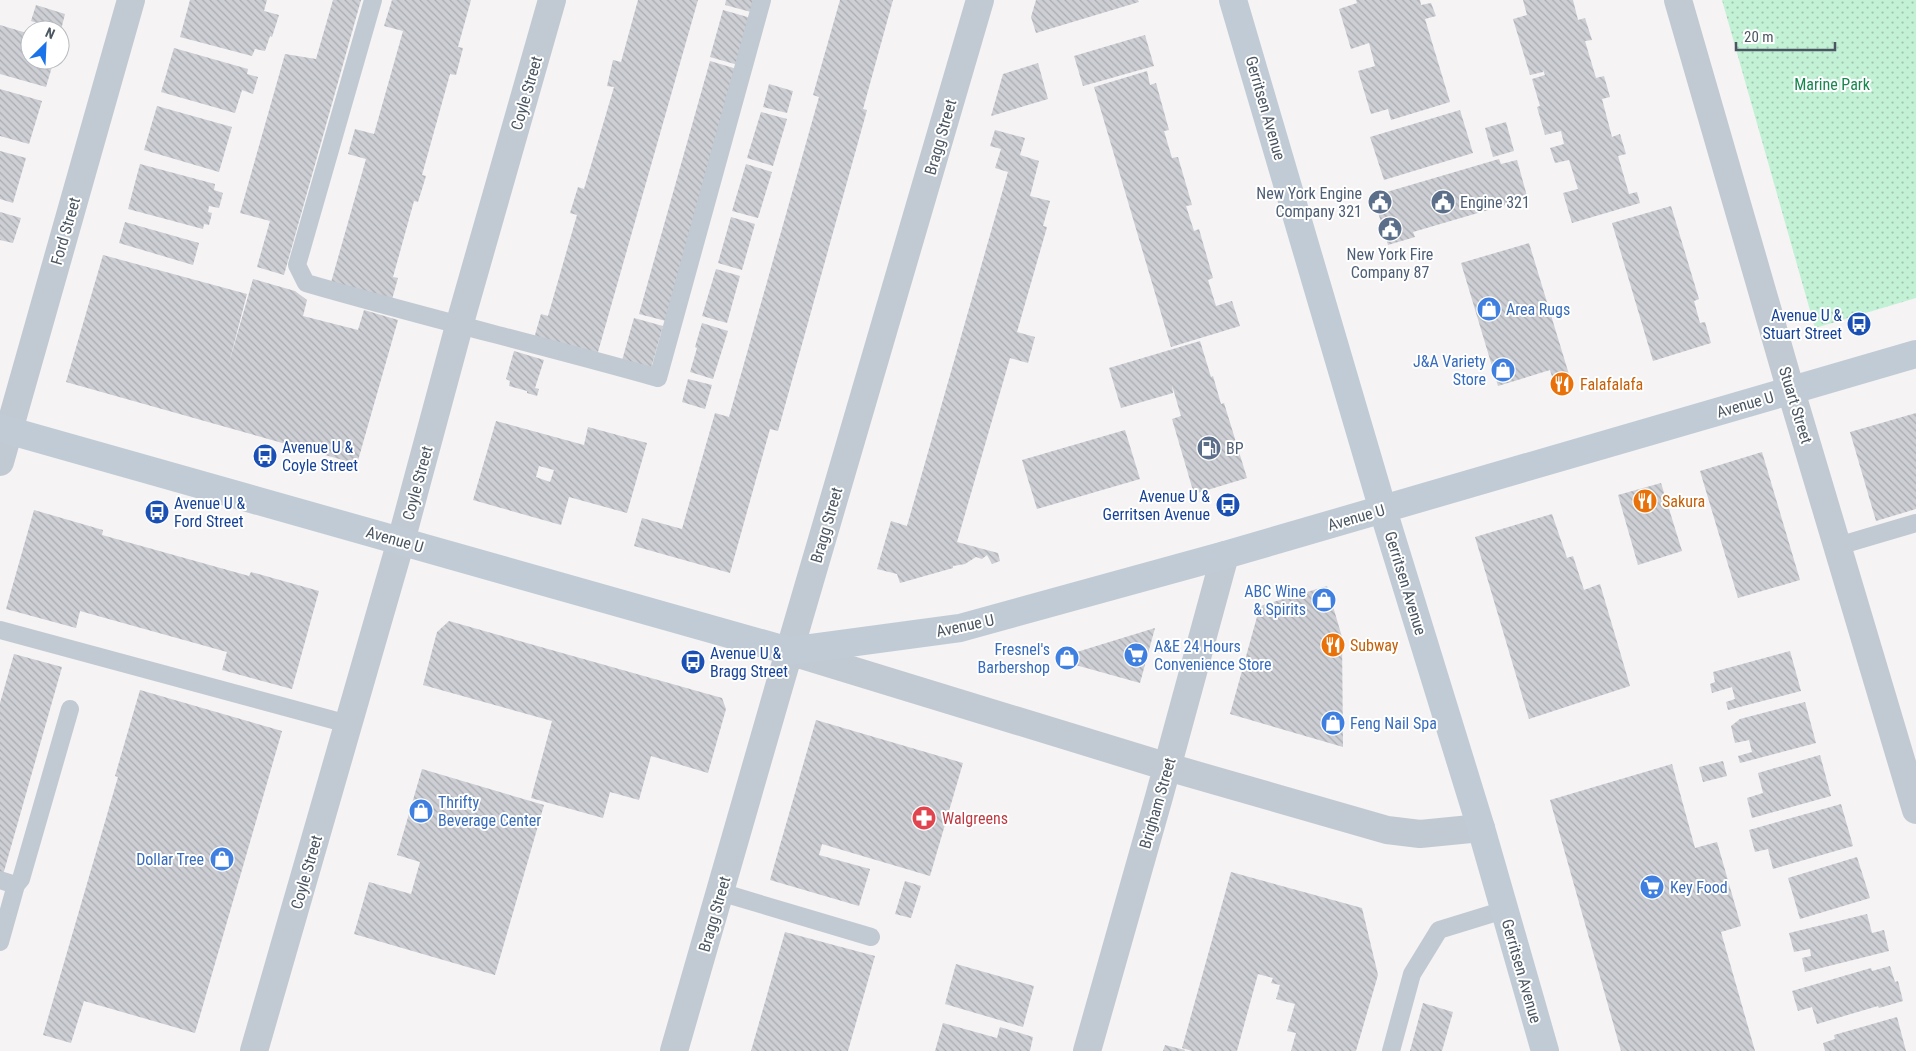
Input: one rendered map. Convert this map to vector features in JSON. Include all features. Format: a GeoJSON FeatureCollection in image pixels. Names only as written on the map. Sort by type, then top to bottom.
{"type":"FeatureCollection","features":[{"type":"Feature","properties":{"kind":"main road","name":"Gerritsen Avenue"},"geometry":{"type":"LineString","coordinates":[[1233,0],[1383,510],[1481,828],[1504,910],[1537,1046]]}},
{"type":"Feature","properties":{"kind":"main road","name":"Avenue U"},"geometry":{"type":"LineString","coordinates":[[4,429],[789,651],[960,628],[1383,510],[1916,354]]}},
{"type":"Feature","properties":{"kind":"street","name":"Ford Street"},"geometry":{"type":"LineString","coordinates":[[0,462],[4,429],[131,0]]}},
{"type":"Feature","properties":{"kind":"street","name":"Coyle Street"},"geometry":{"type":"LineString","coordinates":[[254,1051],[401,541],[552,0]]}},
{"type":"Feature","properties":{"kind":"street","name":"Bragg Street"},"geometry":{"type":"LineString","coordinates":[[674,1051],[980,0]]}},
{"type":"Feature","properties":{"kind":"street","name":"Stuart Street"},"geometry":{"type":"LineString","coordinates":[[1678,0],[1791,391],[1916,810]]}},
{"type":"Feature","properties":{"kind":"street","name":"Brigham Street"},"geometry":{"type":"LineString","coordinates":[[1087,1051],[1168,767],[1225,555]]}},
{"type":"Feature","properties":{"kind":"street","name":"Avenue U"},"geometry":{"type":"LineString","coordinates":[[789,651],[1168,767],[1388,830],[1420,834],[1481,828]]}},
{"type":"Feature","properties":{"kind":"lane"},"geometry":{"type":"LineString","coordinates":[[373,0],[297,266],[306,283],[658,378],[762,0]]}},
{"type":"Feature","properties":{"kind":"lane"},"geometry":{"type":"LineString","coordinates":[[1838,546],[1916,523]]}},
{"type":"Feature","properties":{"kind":"lane"},"geometry":{"type":"LineString","coordinates":[[0,630],[348,724]]}},
{"type":"Feature","properties":{"kind":"lane"},"geometry":{"type":"LineString","coordinates":[[0,942],[8,883],[21,879],[70,709]]}},
{"type":"Feature","properties":{"kind":"lane"},"geometry":{"type":"LineString","coordinates":[[720,892],[871,937]]}},
{"type":"Feature","properties":{"kind":"lane"},"geometry":{"type":"LineString","coordinates":[[1391,1051],[1412,974],[1439,930],[1504,910]]}},
{"type":"Feature","properties":{"kind":"green space","name":"Marine Park"},"geometry":{"type":"Polygon","coordinates":[[[1722,0],[1916,0],[1916,298],[1815,328],[1722,0]]]}},
{"type":"Feature","properties":{"kind":"building"},"geometry":{"type":"Polygon","coordinates":[[[190,0],[267,0],[264,11],[279,15],[265,51],[255,49],[252,56],[180,37],[190,0]]]}},
{"type":"Feature","properties":{"kind":"building"},"geometry":{"type":"Polygon","coordinates":[[[333,0],[361,0],[284,275],[257,267],[270,221],[240,213],[285,54],[316,59],[333,0]]]}},
{"type":"Feature","properties":{"kind":"building"},"geometry":{"type":"Polygon","coordinates":[[[392,0],[471,0],[458,47],[463,48],[456,75],[450,74],[422,175],[426,176],[418,202],[414,201],[393,277],[398,278],[391,303],[330,286],[366,159],[348,154],[355,129],[374,134],[403,31],[384,26],[392,0]]]}},
{"type":"Feature","properties":{"kind":"building"},"geometry":{"type":"Polygon","coordinates":[[[638,0],[698,0],[596,359],[533,342],[541,314],[548,316],[577,215],[570,213],[578,187],[584,189],[614,87],[607,86],[613,60],[621,62],[638,0]]]}},
{"type":"Feature","properties":{"kind":"building"},"geometry":{"type":"Polygon","coordinates":[[[726,0],[754,0],[751,12],[725,5],[726,0]]]}},
{"type":"Feature","properties":{"kind":"building"},"geometry":{"type":"Polygon","coordinates":[[[840,0],[893,0],[863,109],[867,110],[778,431],[770,429],[730,573],[634,546],[642,518],[682,529],[715,413],[729,417],[819,97],[813,95],[840,0]]]}},
{"type":"Feature","properties":{"kind":"building"},"geometry":{"type":"Polygon","coordinates":[[[1036,0],[1138,0],[1139,2],[1036,33],[1031,17],[1036,0]]]}},
{"type":"Feature","properties":{"kind":"building"},"geometry":{"type":"Polygon","coordinates":[[[1356,0],[1420,0],[1421,5],[1431,3],[1436,16],[1425,19],[1450,102],[1391,120],[1388,109],[1371,114],[1358,71],[1375,66],[1369,43],[1351,49],[1339,9],[1357,3],[1356,0]]]}},
{"type":"Feature","properties":{"kind":"building"},"geometry":{"type":"Polygon","coordinates":[[[1523,0],[1573,0],[1578,20],[1585,18],[1592,40],[1585,41],[1596,78],[1604,76],[1610,97],[1602,99],[1612,137],[1620,134],[1626,154],[1618,156],[1629,194],[1637,192],[1640,203],[1572,223],[1563,193],[1578,189],[1569,160],[1555,163],[1550,148],[1564,144],[1561,131],[1545,135],[1537,107],[1540,106],[1532,79],[1545,75],[1543,70],[1543,72],[1530,75],[1513,19],[1527,15],[1523,0]]]}},
{"type":"Feature","properties":{"kind":"building"},"geometry":{"type":"Polygon","coordinates":[[[36,5],[65,14],[64,20],[31,20],[36,5]]]}},
{"type":"Feature","properties":{"kind":"building"},"geometry":{"type":"Polygon","coordinates":[[[723,10],[751,18],[738,65],[710,57],[723,10]]]}},
{"type":"Feature","properties":{"kind":"building"},"geometry":{"type":"Polygon","coordinates":[[[0,25],[20,31],[20,70],[51,70],[46,87],[0,74],[0,25]]]}},
{"type":"Feature","properties":{"kind":"building"},"geometry":{"type":"Polygon","coordinates":[[[1145,35],[1154,66],[1083,86],[1074,56],[1145,35]]]}},
{"type":"Feature","properties":{"kind":"building"},"geometry":{"type":"Polygon","coordinates":[[[174,48],[248,69],[247,74],[258,77],[253,94],[242,90],[235,113],[161,92],[174,48]]]}},
{"type":"Feature","properties":{"kind":"building"},"geometry":{"type":"Polygon","coordinates":[[[710,61],[737,69],[666,321],[639,314],[710,61]]]}},
{"type":"Feature","properties":{"kind":"building"},"geometry":{"type":"Polygon","coordinates":[[[1038,63],[1048,99],[991,116],[1003,74],[1038,63]]]}},
{"type":"Feature","properties":{"kind":"building"},"geometry":{"type":"Polygon","coordinates":[[[1147,71],[1150,85],[1156,83],[1169,130],[1164,131],[1172,158],[1178,157],[1192,205],[1186,206],[1194,231],[1199,229],[1213,278],[1208,280],[1216,306],[1232,301],[1240,326],[1171,347],[1094,87],[1147,71]]]}},
{"type":"Feature","properties":{"kind":"building"},"geometry":{"type":"Polygon","coordinates":[[[769,84],[793,91],[787,113],[763,107],[769,84]]]}},
{"type":"Feature","properties":{"kind":"building"},"geometry":{"type":"Polygon","coordinates":[[[0,89],[42,101],[29,144],[0,136],[0,89]]]}},
{"type":"Feature","properties":{"kind":"building"},"geometry":{"type":"Polygon","coordinates":[[[157,106],[232,127],[219,172],[144,150],[157,106]]]}},
{"type":"Feature","properties":{"kind":"building"},"geometry":{"type":"Polygon","coordinates":[[[1460,110],[1473,153],[1384,180],[1370,137],[1460,110]]]}},
{"type":"Feature","properties":{"kind":"building"},"geometry":{"type":"Polygon","coordinates":[[[761,112],[787,119],[773,166],[747,158],[761,112]]]}},
{"type":"Feature","properties":{"kind":"building"},"geometry":{"type":"Polygon","coordinates":[[[1506,122],[1514,151],[1493,157],[1485,128],[1506,122]]]}},
{"type":"Feature","properties":{"kind":"building"},"geometry":{"type":"Polygon","coordinates":[[[995,130],[1025,138],[1020,155],[1039,161],[1030,196],[1050,201],[1043,226],[1047,227],[1017,332],[1035,337],[1028,363],[1010,358],[957,542],[998,553],[1000,561],[992,564],[987,555],[982,559],[976,557],[965,564],[900,583],[897,574],[877,569],[891,521],[907,526],[1008,172],[995,168],[1001,149],[990,146],[995,130]]]}},
{"type":"Feature","properties":{"kind":"building"},"geometry":{"type":"Polygon","coordinates":[[[0,151],[26,158],[13,203],[0,199],[0,151]]]}},
{"type":"Feature","properties":{"kind":"building","name":"Engine 321"},"geometry":{"type":"Polygon","coordinates":[[[1499,159],[1501,164],[1517,160],[1527,196],[1511,200],[1512,203],[1413,232],[1415,237],[1388,245],[1373,196],[1499,159]]]}},
{"type":"Feature","properties":{"kind":"building"},"geometry":{"type":"Polygon","coordinates":[[[140,164],[215,184],[214,190],[223,193],[219,208],[209,206],[208,212],[212,213],[209,225],[204,224],[203,229],[128,209],[140,164]]]}},
{"type":"Feature","properties":{"kind":"building"},"geometry":{"type":"Polygon","coordinates":[[[746,164],[772,172],[758,218],[732,211],[746,164]]]}},
{"type":"Feature","properties":{"kind":"building"},"geometry":{"type":"Polygon","coordinates":[[[1671,206],[1699,299],[1694,301],[1700,323],[1705,322],[1711,343],[1653,361],[1612,223],[1671,206]]]}},
{"type":"Feature","properties":{"kind":"building"},"geometry":{"type":"Polygon","coordinates":[[[0,212],[21,218],[13,243],[0,240],[0,212]]]}},
{"type":"Feature","properties":{"kind":"building"},"geometry":{"type":"Polygon","coordinates":[[[731,217],[755,224],[742,270],[718,263],[731,217]]]}},
{"type":"Feature","properties":{"kind":"building"},"geometry":{"type":"Polygon","coordinates":[[[125,222],[199,243],[193,265],[119,243],[125,222]]]}},
{"type":"Feature","properties":{"kind":"building"},"geometry":{"type":"Polygon","coordinates":[[[1529,243],[1571,381],[1555,386],[1550,370],[1498,386],[1461,263],[1529,243]]]}},
{"type":"Feature","properties":{"kind":"building"},"geometry":{"type":"Polygon","coordinates":[[[103,255],[247,294],[229,363],[253,279],[295,291],[307,300],[303,316],[358,330],[364,310],[398,320],[357,464],[66,382],[103,255]]]}},
{"type":"Feature","properties":{"kind":"building"},"geometry":{"type":"Polygon","coordinates":[[[716,269],[740,276],[727,323],[702,316],[716,269]]]}},
{"type":"Feature","properties":{"kind":"building"},"geometry":{"type":"Polygon","coordinates":[[[634,318],[663,326],[650,372],[621,364],[634,318]]]}},
{"type":"Feature","properties":{"kind":"building"},"geometry":{"type":"Polygon","coordinates":[[[702,323],[728,331],[713,379],[690,372],[702,323]]]}},
{"type":"Feature","properties":{"kind":"building"},"geometry":{"type":"Polygon","coordinates":[[[1200,341],[1221,404],[1224,403],[1247,478],[1194,494],[1172,419],[1181,416],[1172,385],[1173,393],[1121,408],[1109,368],[1200,341]]]}},
{"type":"Feature","properties":{"kind":"building"},"geometry":{"type":"Polygon","coordinates":[[[514,351],[544,360],[535,388],[539,389],[537,396],[509,386],[510,381],[506,379],[514,351]]]}},
{"type":"Feature","properties":{"kind":"building"},"geometry":{"type":"Polygon","coordinates":[[[688,379],[712,385],[705,409],[682,402],[688,379]]]}},
{"type":"Feature","properties":{"kind":"building"},"geometry":{"type":"Polygon","coordinates":[[[1916,413],[1916,509],[1876,521],[1850,432],[1916,413]]]}},
{"type":"Feature","properties":{"kind":"building"},"geometry":{"type":"Polygon","coordinates":[[[496,421],[584,445],[588,427],[647,443],[627,513],[569,497],[561,525],[473,500],[496,421]],[[539,466],[536,477],[550,482],[554,470],[539,466]]]}},
{"type":"Feature","properties":{"kind":"building"},"geometry":{"type":"Polygon","coordinates":[[[1125,430],[1140,479],[1037,509],[1022,460],[1125,430]]]}},
{"type":"Feature","properties":{"kind":"building"},"geometry":{"type":"Polygon","coordinates":[[[1762,452],[1800,580],[1738,598],[1700,471],[1762,452]]]}},
{"type":"Feature","properties":{"kind":"building"},"geometry":{"type":"Polygon","coordinates":[[[1661,483],[1682,551],[1638,565],[1618,495],[1661,483]]]}},
{"type":"Feature","properties":{"kind":"building"},"geometry":{"type":"Polygon","coordinates":[[[34,510],[103,530],[102,535],[249,576],[251,572],[319,591],[292,689],[222,670],[227,652],[80,611],[76,628],[6,609],[34,510]]]}},
{"type":"Feature","properties":{"kind":"building"},"geometry":{"type":"Polygon","coordinates":[[[1552,514],[1567,558],[1573,556],[1584,590],[1600,584],[1630,686],[1529,719],[1475,537],[1552,514]]]}},
{"type":"Feature","properties":{"kind":"building"},"geometry":{"type":"Polygon","coordinates":[[[1327,586],[1342,637],[1343,747],[1230,714],[1260,606],[1327,586]]]}},
{"type":"Feature","properties":{"kind":"building"},"geometry":{"type":"Polygon","coordinates":[[[449,621],[722,698],[726,709],[708,773],[651,756],[639,800],[610,792],[603,818],[531,798],[552,721],[423,685],[437,632],[449,621]]]}},
{"type":"Feature","properties":{"kind":"building"},"geometry":{"type":"Polygon","coordinates":[[[1155,628],[1140,683],[1054,659],[1155,628]]]}},
{"type":"Feature","properties":{"kind":"building"},"geometry":{"type":"Polygon","coordinates":[[[1790,651],[1801,691],[1728,710],[1726,702],[1735,699],[1732,687],[1712,693],[1710,684],[1715,682],[1713,672],[1790,651]]]}},
{"type":"Feature","properties":{"kind":"building"},"geometry":{"type":"Polygon","coordinates":[[[14,654],[62,667],[3,875],[0,874],[0,703],[14,654]]]}},
{"type":"Feature","properties":{"kind":"building"},"geometry":{"type":"Polygon","coordinates":[[[140,690],[282,731],[195,1033],[84,1001],[71,1043],[43,1035],[118,777],[115,776],[140,690]]]}},
{"type":"Feature","properties":{"kind":"building"},"geometry":{"type":"Polygon","coordinates":[[[1805,702],[1816,743],[1740,763],[1738,756],[1752,752],[1749,740],[1735,743],[1731,726],[1740,719],[1805,702]]]}},
{"type":"Feature","properties":{"kind":"building","name":"Walgreens"},"geometry":{"type":"Polygon","coordinates":[[[816,720],[963,763],[930,876],[822,844],[819,855],[870,869],[859,906],[770,880],[816,720]]]}},
{"type":"Feature","properties":{"kind":"building"},"geometry":{"type":"Polygon","coordinates":[[[1820,755],[1831,796],[1752,818],[1747,798],[1763,793],[1758,773],[1820,755]]]}},
{"type":"Feature","properties":{"kind":"building"},"geometry":{"type":"Polygon","coordinates":[[[1723,761],[1727,776],[1703,782],[1699,767],[1723,761]]]}},
{"type":"Feature","properties":{"kind":"building","name":"Key Food"},"geometry":{"type":"Polygon","coordinates":[[[1672,764],[1695,848],[1717,842],[1741,926],[1721,932],[1755,1051],[1621,1051],[1550,800],[1672,764]]]}},
{"type":"Feature","properties":{"kind":"building"},"geometry":{"type":"Polygon","coordinates":[[[422,769],[544,805],[495,975],[354,934],[369,882],[411,894],[420,862],[397,855],[422,769]]]}},
{"type":"Feature","properties":{"kind":"building"},"geometry":{"type":"Polygon","coordinates":[[[1841,804],[1853,846],[1773,869],[1768,849],[1755,852],[1749,830],[1841,804]]]}},
{"type":"Feature","properties":{"kind":"building"},"geometry":{"type":"Polygon","coordinates":[[[1857,857],[1870,898],[1800,919],[1788,878],[1857,857]]]}},
{"type":"Feature","properties":{"kind":"building"},"geometry":{"type":"Polygon","coordinates":[[[1231,872],[1362,908],[1378,975],[1356,1051],[1291,1051],[1296,1033],[1287,1031],[1295,1004],[1276,999],[1280,985],[1271,983],[1273,978],[1258,974],[1237,1051],[1192,1051],[1182,1048],[1231,872]]]}},
{"type":"Feature","properties":{"kind":"building"},"geometry":{"type":"Polygon","coordinates":[[[905,881],[921,886],[911,918],[895,914],[905,881]]]}},
{"type":"Feature","properties":{"kind":"building"},"geometry":{"type":"Polygon","coordinates":[[[1867,914],[1872,933],[1884,930],[1889,951],[1805,972],[1802,958],[1811,956],[1810,949],[1794,952],[1789,933],[1867,914]]]}},
{"type":"Feature","properties":{"kind":"building"},"geometry":{"type":"Polygon","coordinates":[[[785,932],[875,956],[848,1051],[751,1051],[785,932]]]}},
{"type":"Feature","properties":{"kind":"building"},"geometry":{"type":"Polygon","coordinates":[[[956,964],[1034,986],[1023,1027],[945,1004],[956,964]]]}},
{"type":"Feature","properties":{"kind":"building"},"geometry":{"type":"Polygon","coordinates":[[[1890,966],[1895,982],[1898,981],[1903,1001],[1879,1008],[1878,1006],[1817,1024],[1812,1007],[1798,1011],[1792,991],[1871,968],[1872,971],[1890,966]]]}},
{"type":"Feature","properties":{"kind":"building"},"geometry":{"type":"Polygon","coordinates":[[[1423,1003],[1453,1012],[1442,1051],[1410,1051],[1423,1003]]]}},
{"type":"Feature","properties":{"kind":"building"},"geometry":{"type":"Polygon","coordinates":[[[1897,1017],[1906,1051],[1825,1051],[1823,1043],[1835,1039],[1834,1035],[1897,1017]]]}},
{"type":"Feature","properties":{"kind":"building"},"geometry":{"type":"Polygon","coordinates":[[[943,1023],[997,1038],[1000,1027],[1033,1037],[1030,1051],[935,1051],[943,1023]]]}},
{"type":"Feature","properties":{"kind":"building"},"geometry":{"type":"Polygon","coordinates":[[[1165,1045],[1185,1050],[1163,1051],[1165,1045]]]}},
{"type":"Feature","properties":{"kind":"place","name":"New York Engine Company 321"},"geometry":{"type":"Point","coordinates":[1380,202]}},
{"type":"Feature","properties":{"kind":"place","name":"Engine 321"},"geometry":{"type":"Point","coordinates":[1443,202]}},
{"type":"Feature","properties":{"kind":"place","name":"New York Fire Company 87"},"geometry":{"type":"Point","coordinates":[1390,229]}},
{"type":"Feature","properties":{"kind":"place","name":"Area Rugs"},"geometry":{"type":"Point","coordinates":[1489,309]}},
{"type":"Feature","properties":{"kind":"place","name":"Avenue U & Stuart Street"},"geometry":{"type":"Point","coordinates":[1859,324]}},
{"type":"Feature","properties":{"kind":"place","name":"J&A Variety Store"},"geometry":{"type":"Point","coordinates":[1503,370]}},
{"type":"Feature","properties":{"kind":"place","name":"Falafalafa"},"geometry":{"type":"Point","coordinates":[1562,384]}},
{"type":"Feature","properties":{"kind":"place","name":"BP"},"geometry":{"type":"Point","coordinates":[1209,448]}},
{"type":"Feature","properties":{"kind":"place","name":"Avenue U & Coyle Street"},"geometry":{"type":"Point","coordinates":[265,456]}},
{"type":"Feature","properties":{"kind":"place","name":"Sakura"},"geometry":{"type":"Point","coordinates":[1645,501]}},
{"type":"Feature","properties":{"kind":"place","name":"Avenue U & Gerritsen Avenue"},"geometry":{"type":"Point","coordinates":[1228,505]}},
{"type":"Feature","properties":{"kind":"place","name":"Avenue U & Ford Street"},"geometry":{"type":"Point","coordinates":[157,512]}},
{"type":"Feature","properties":{"kind":"place","name":"ABC Wine & Spirits"},"geometry":{"type":"Point","coordinates":[1324,600]}},
{"type":"Feature","properties":{"kind":"place","name":"Subway"},"geometry":{"type":"Point","coordinates":[1333,645]}},
{"type":"Feature","properties":{"kind":"place","name":"A&E 24 Hours Convenience Store"},"geometry":{"type":"Point","coordinates":[1136,655]}},
{"type":"Feature","properties":{"kind":"place","name":"Fresnel's Barbershop"},"geometry":{"type":"Point","coordinates":[1067,658]}},
{"type":"Feature","properties":{"kind":"place","name":"Avenue U & Bragg Street"},"geometry":{"type":"Point","coordinates":[693,662]}},
{"type":"Feature","properties":{"kind":"place","name":"Feng Nail Spa"},"geometry":{"type":"Point","coordinates":[1333,723]}},
{"type":"Feature","properties":{"kind":"place","name":"Thrifty Beverage Center"},"geometry":{"type":"Point","coordinates":[421,811]}},
{"type":"Feature","properties":{"kind":"place","name":"Walgreens"},"geometry":{"type":"Point","coordinates":[924,818]}},
{"type":"Feature","properties":{"kind":"place","name":"Dollar Tree"},"geometry":{"type":"Point","coordinates":[222,859]}},
{"type":"Feature","properties":{"kind":"place","name":"Key Food"},"geometry":{"type":"Point","coordinates":[1652,887]}}]}
